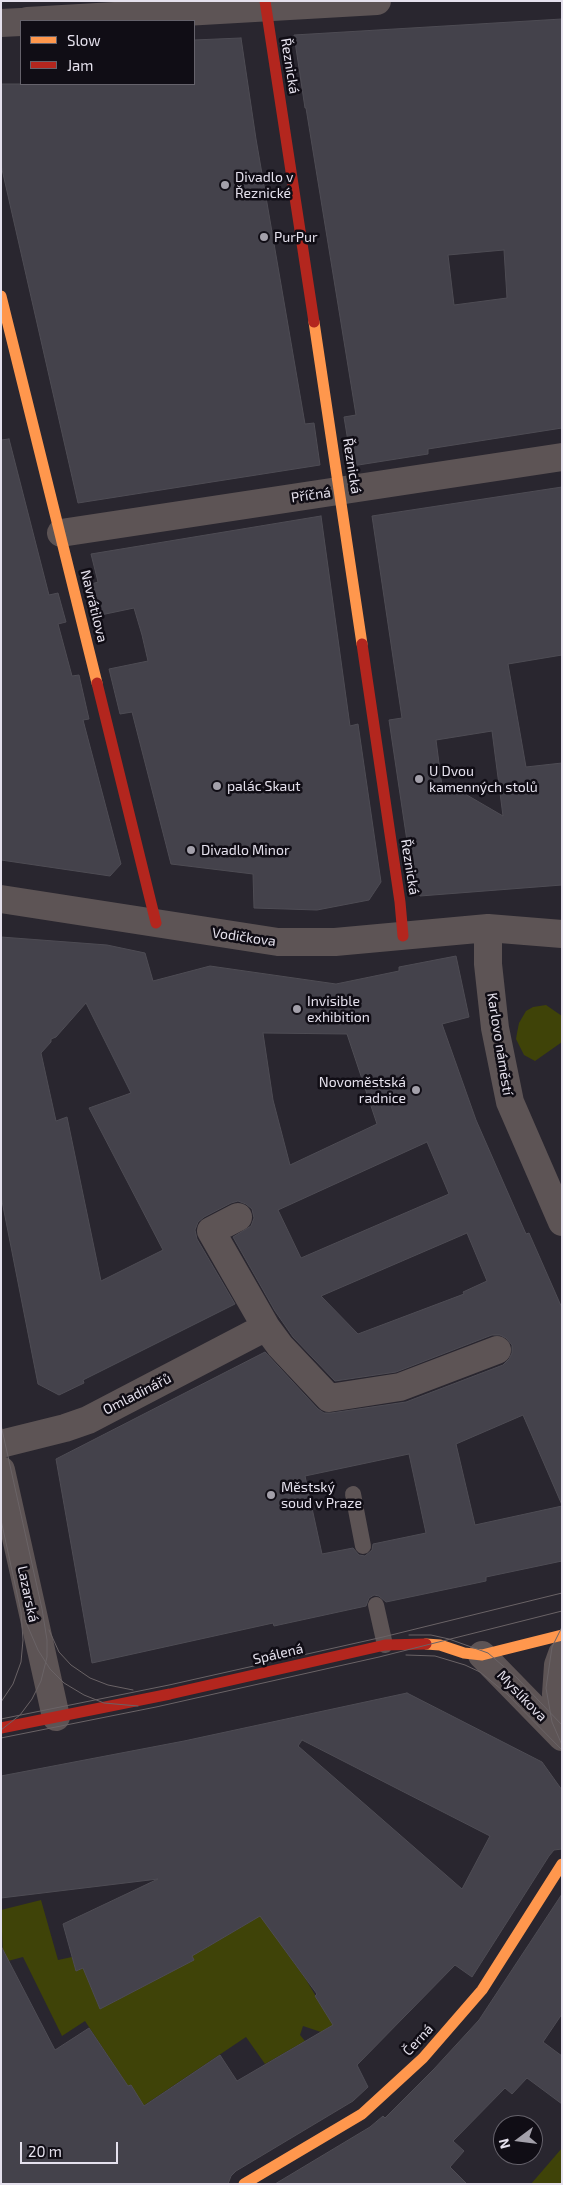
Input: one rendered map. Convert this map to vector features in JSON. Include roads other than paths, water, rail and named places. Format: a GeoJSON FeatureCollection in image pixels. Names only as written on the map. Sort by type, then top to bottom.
{"type":"FeatureCollection","features":[{"type":"Feature","properties":{"kind":"street"},"geometry":{"type":"LineString","coordinates":[[42,20],[266,5],[377,1]]}},
{"type":"Feature","properties":{"kind":"street","name":"Řeznická"},"geometry":{"type":"LineString","coordinates":[[266,5],[340,491],[400,902],[403,936]]}},
{"type":"Feature","properties":{"kind":"street"},"geometry":{"type":"LineString","coordinates":[[1,23],[20,22]]}},
{"type":"Feature","properties":{"kind":"street","name":"Navrátilova"},"geometry":{"type":"LineString","coordinates":[[1,296],[156,923]]}},
{"type":"Feature","properties":{"kind":"street","name":"Příčná"},"geometry":{"type":"LineString","coordinates":[[61,533],[562,457]]}},
{"type":"Feature","properties":{"kind":"street","name":"Vodičkova"},"geometry":{"type":"LineString","coordinates":[[1,899],[278,942],[335,942],[488,928]]}},
{"type":"Feature","properties":{"kind":"street"},"geometry":{"type":"LineString","coordinates":[[488,928],[562,934]]}},
{"type":"Feature","properties":{"kind":"street","name":"Karlovo náměstí"},"geometry":{"type":"LineString","coordinates":[[488,928],[488,964],[495,1028],[510,1102],[562,1222]]}},
{"type":"Feature","properties":{"kind":"street"},"geometry":{"type":"LineString","coordinates":[[238,1217],[211,1231],[266,1327],[280,1346],[329,1398],[400,1386],[497,1350]]}},
{"type":"Feature","properties":{"kind":"street","name":"Omladinářů"},"geometry":{"type":"LineString","coordinates":[[1,1444],[65,1428],[88,1420],[266,1327]]}},
{"type":"Feature","properties":{"kind":"street","name":"Lazarská"},"geometry":{"type":"LineString","coordinates":[[1,1470],[6,1512],[56,1717]]}},
{"type":"Feature","properties":{"kind":"street","name":"Spálená"},"geometry":{"type":"LineString","coordinates":[[1,1728],[170,1694],[385,1645],[417,1643],[440,1645],[464,1653],[482,1655],[562,1635]]}},
{"type":"Feature","properties":{"kind":"street","name":"Myslíkova"},"geometry":{"type":"LineString","coordinates":[[562,1654],[558,1665],[556,1707],[562,1726]]}},
{"type":"Feature","properties":{"kind":"street","name":"Myslíkova"},"geometry":{"type":"LineString","coordinates":[[482,1655],[562,1737]]}},
{"type":"Feature","properties":{"kind":"street","name":"Černá"},"geometry":{"type":"LineString","coordinates":[[244,2184],[362,2114],[423,2058],[482,1990],[562,1864]]}},
{"type":"Feature","properties":{"kind":"lane"},"geometry":{"type":"LineString","coordinates":[[353,1494],[364,1546]]}},
{"type":"Feature","properties":{"kind":"lane"},"geometry":{"type":"LineString","coordinates":[[376,1605],[385,1645]]}},
{"type":"Feature","properties":{"kind":"tram line"},"geometry":{"type":"LineString","coordinates":[[1,1425],[42,1609],[47,1640],[47,1657],[41,1681],[32,1699],[20,1715],[1,1730]]}},
{"type":"Feature","properties":{"kind":"tram line"},"geometry":{"type":"LineString","coordinates":[[1,1520],[21,1612],[23,1640],[21,1662],[13,1684],[1,1702]]}},
{"type":"Feature","properties":{"kind":"tram line"},"geometry":{"type":"LineString","coordinates":[[1,1719],[169,1685],[383,1637],[562,1593]]}},
{"type":"Feature","properties":{"kind":"tram line"},"geometry":{"type":"LineString","coordinates":[[1,1738],[156,1707],[379,1657],[562,1611]]}},
{"type":"Feature","properties":{"kind":"tram line"},"geometry":{"type":"LineString","coordinates":[[25,1620],[38,1650],[50,1669],[64,1683],[84,1695],[104,1703],[138,1706]]}},
{"type":"Feature","properties":{"kind":"tram line"},"geometry":{"type":"LineString","coordinates":[[562,1627],[552,1647],[546,1688],[552,1722],[562,1745]]}},
{"type":"Feature","properties":{"kind":"tram line"},"geometry":{"type":"LineString","coordinates":[[49,1630],[59,1652],[71,1665],[90,1678],[108,1685],[133,1690]]}},
{"type":"Feature","properties":{"kind":"tram line"},"geometry":{"type":"LineString","coordinates":[[409,1635],[431,1635],[449,1639],[488,1653],[517,1678],[562,1725]]}},
{"type":"Feature","properties":{"kind":"tram line"},"geometry":{"type":"LineString","coordinates":[[406,1655],[435,1656],[465,1665],[480,1672],[507,1694],[562,1750]]}},
{"type":"Feature","properties":{"kind":"place","name":"Divadlo v Řeznické"},"geometry":{"type":"Point","coordinates":[225,185]}},
{"type":"Feature","properties":{"kind":"place","name":"PurPur"},"geometry":{"type":"Point","coordinates":[264,237]}},
{"type":"Feature","properties":{"kind":"place","name":"U Dvou kamenných stolů"},"geometry":{"type":"Point","coordinates":[419,779]}},
{"type":"Feature","properties":{"kind":"place","name":"palác Skaut"},"geometry":{"type":"Point","coordinates":[217,786]}},
{"type":"Feature","properties":{"kind":"place","name":"Divadlo Minor"},"geometry":{"type":"Point","coordinates":[191,850]}},
{"type":"Feature","properties":{"kind":"place","name":"Invisible exhibition"},"geometry":{"type":"Point","coordinates":[297,1009]}},
{"type":"Feature","properties":{"kind":"place","name":"Novoměstská radnice"},"geometry":{"type":"Point","coordinates":[416,1090]}},
{"type":"Feature","properties":{"kind":"place","name":"Městský soud v Praze"},"geometry":{"type":"Point","coordinates":[271,1495]}}]}
